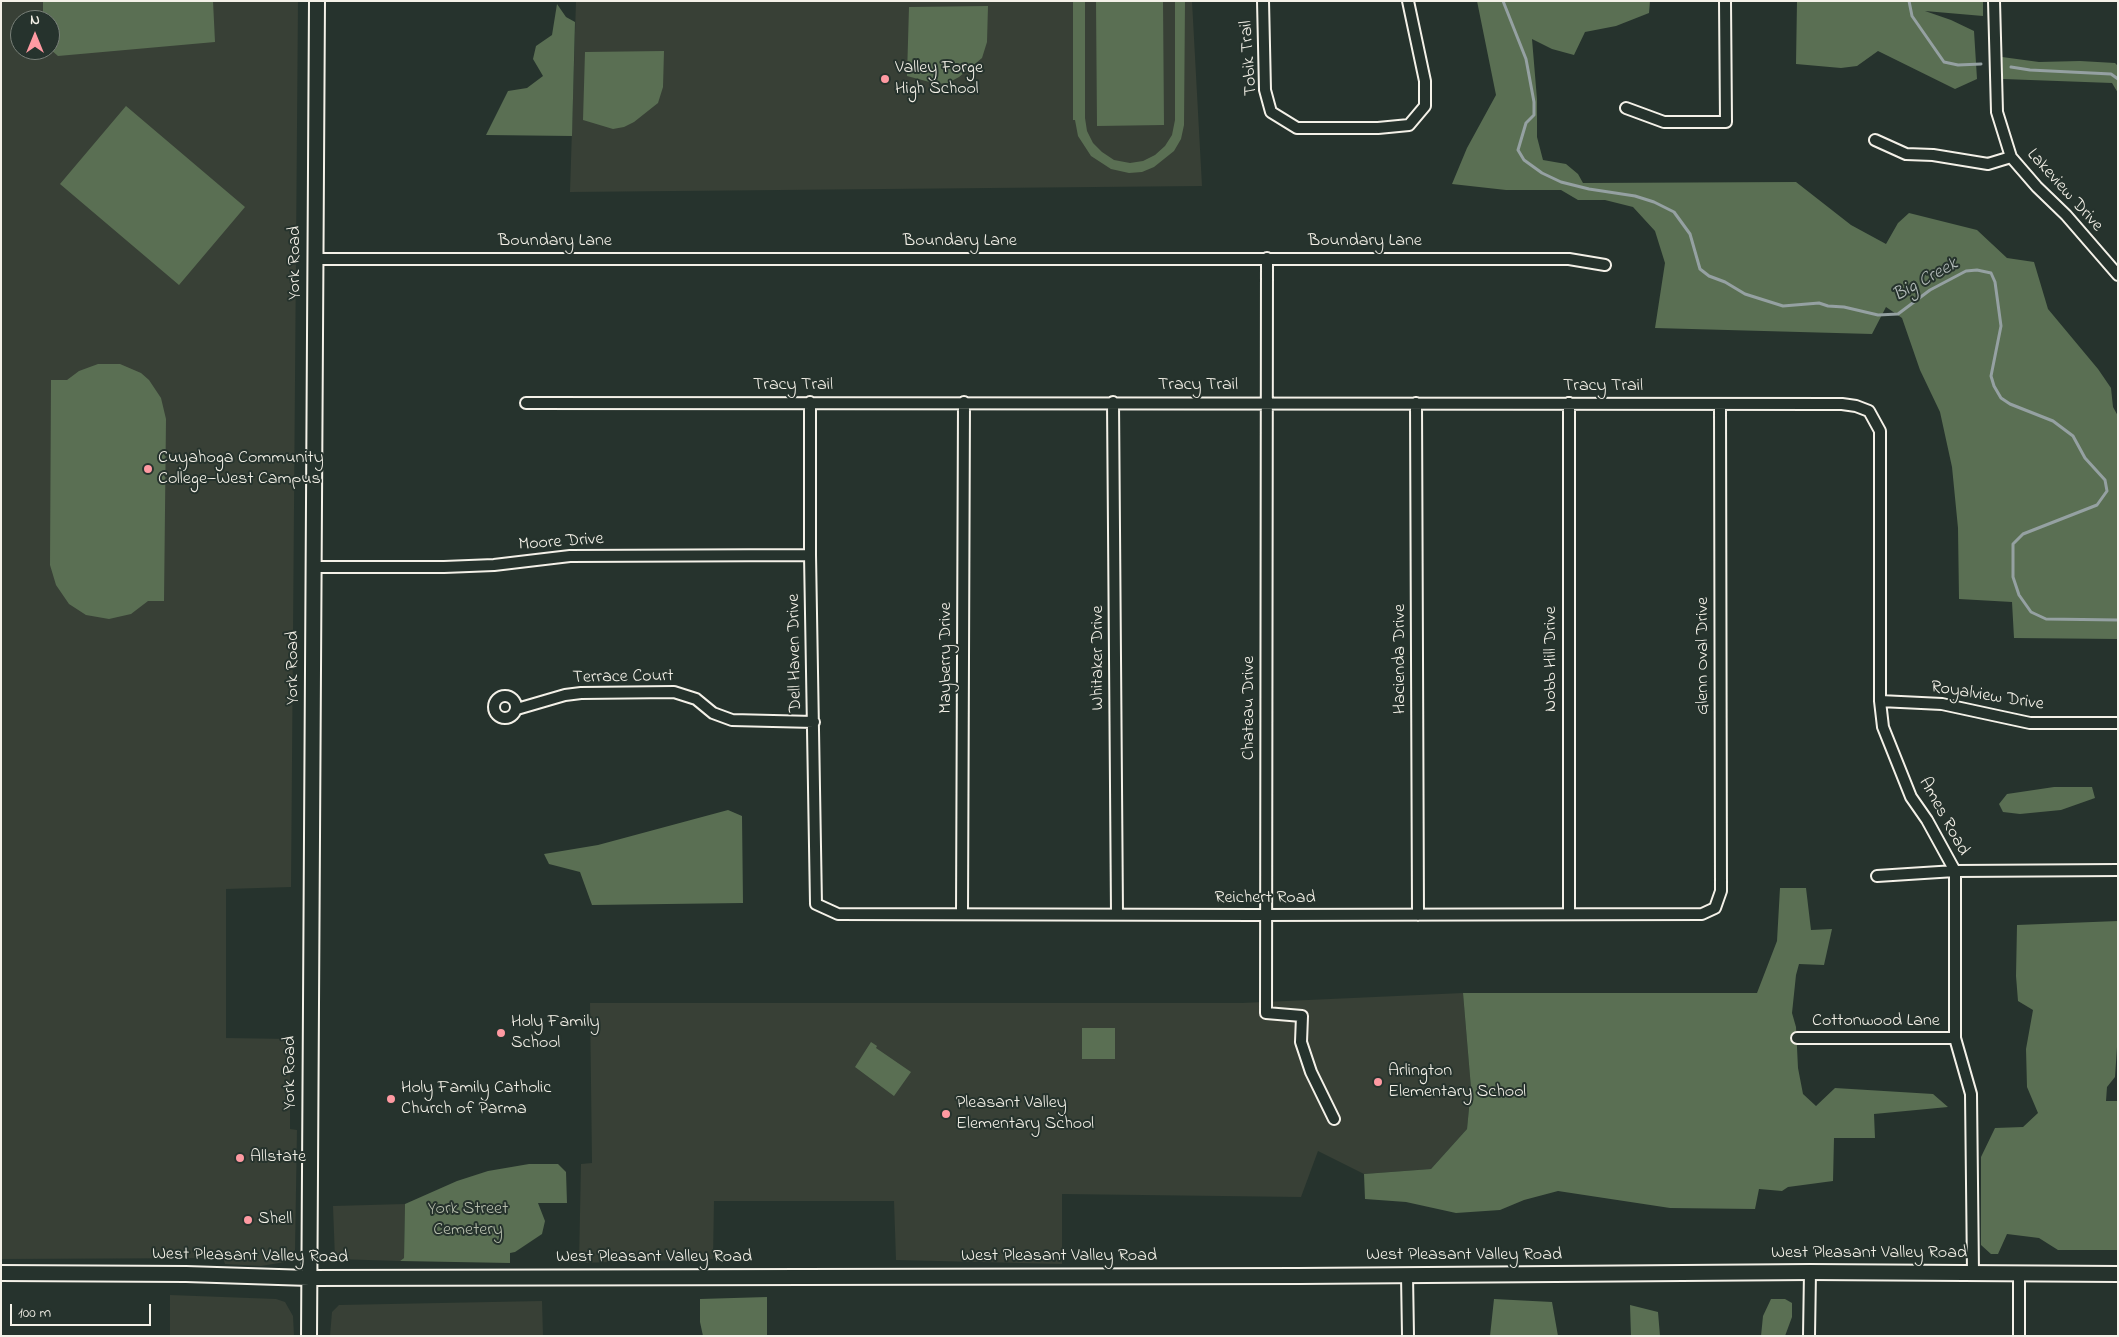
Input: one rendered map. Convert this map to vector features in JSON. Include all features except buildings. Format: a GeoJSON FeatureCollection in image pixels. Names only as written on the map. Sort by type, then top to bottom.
{"type":"FeatureCollection","features":[{"type":"Feature","properties":{"kind":"main road","name":"York Road"},"geometry":{"type":"LineString","coordinates":[[309,1336],[317,1]]}},
{"type":"Feature","properties":{"kind":"main road","name":"West Pleasant Valley Road"},"geometry":{"type":"LineString","coordinates":[[1,1273],[186,1274],[309,1278],[1810,1272],[2118,1274]]}},
{"type":"Feature","properties":{"kind":"street","name":"Tobik Trail"},"geometry":{"type":"LineString","coordinates":[[1263,1],[1265,90],[1272,112],[1297,128],[1378,128],[1410,125],[1425,106],[1425,81],[1408,1]]}},
{"type":"Feature","properties":{"kind":"street"},"geometry":{"type":"LineString","coordinates":[[1626,108],[1664,122],[1726,122],[1725,1]]}},
{"type":"Feature","properties":{"kind":"street","name":"Lakeview Drive"},"geometry":{"type":"LineString","coordinates":[[1994,1],[1997,112],[2011,158],[2036,187],[2066,215],[2118,275]]}},
{"type":"Feature","properties":{"kind":"street"},"geometry":{"type":"LineString","coordinates":[[1875,140],[1906,154],[1933,155],[1988,164],[2011,158]]}},
{"type":"Feature","properties":{"kind":"street","name":"Boundary Lane"},"geometry":{"type":"LineString","coordinates":[[315,258],[1569,259],[1605,265]]}},
{"type":"Feature","properties":{"kind":"street","name":"Chateau Drive"},"geometry":{"type":"LineString","coordinates":[[1267,258],[1266,1013],[1302,1016],[1302,1042],[1311,1072],[1334,1119]]}},
{"type":"Feature","properties":{"kind":"street","name":"Tracy Trail"},"geometry":{"type":"LineString","coordinates":[[526,402],[1842,404],[1856,406],[1869,411]]}},
{"type":"Feature","properties":{"kind":"street","name":"Dell Haven Drive"},"geometry":{"type":"LineString","coordinates":[[810,402],[810,555],[816,904]]}},
{"type":"Feature","properties":{"kind":"street","name":"Mayberry Drive"},"geometry":{"type":"LineString","coordinates":[[962,914],[964,402]]}},
{"type":"Feature","properties":{"kind":"street","name":"Whitaker Drive"},"geometry":{"type":"LineString","coordinates":[[1113,402],[1117,914]]}},
{"type":"Feature","properties":{"kind":"street","name":"Hacienda Drive"},"geometry":{"type":"LineString","coordinates":[[1416,403],[1418,915]]}},
{"type":"Feature","properties":{"kind":"street","name":"Nobb Hill Drive"},"geometry":{"type":"LineString","coordinates":[[1569,403],[1569,914]]}},
{"type":"Feature","properties":{"kind":"street","name":"Glenn Oval Drive"},"geometry":{"type":"LineString","coordinates":[[1715,908],[1721,891],[1720,404]]}},
{"type":"Feature","properties":{"kind":"street","name":"Ames Road"},"geometry":{"type":"LineString","coordinates":[[1869,411],[1880,431],[1880,701],[1883,727],[1911,797],[1927,820],[1955,871],[1955,1038],[1971,1094],[1973,1273]]}},
{"type":"Feature","properties":{"kind":"street","name":"Moore Drive"},"geometry":{"type":"LineString","coordinates":[[313,567],[494,565],[570,556],[810,555]]}},
{"type":"Feature","properties":{"kind":"street","name":"Terrace Court"},"geometry":{"type":"LineString","coordinates":[[517,708],[565,695],[581,693],[674,692],[696,699],[713,713],[732,720],[814,722]]}},
{"type":"Feature","properties":{"kind":"street","name":"Royalview Drive"},"geometry":{"type":"LineString","coordinates":[[1880,701],[1942,704],[2030,723],[2118,723]]}},
{"type":"Feature","properties":{"kind":"street"},"geometry":{"type":"LineString","coordinates":[[1877,876],[1955,871],[2118,870]]}},
{"type":"Feature","properties":{"kind":"street","name":"Reichert Road"},"geometry":{"type":"LineString","coordinates":[[816,904],[838,914],[1702,914],[1715,908]]}},
{"type":"Feature","properties":{"kind":"street","name":"Cottonwood Lane"},"geometry":{"type":"LineString","coordinates":[[1798,1038],[1955,1038]]}},
{"type":"Feature","properties":{"kind":"street"},"geometry":{"type":"LineString","coordinates":[[1809,1336],[1810,1272]]}},
{"type":"Feature","properties":{"kind":"street"},"geometry":{"type":"LineString","coordinates":[[2019,1273],[2020,1336]]}},
{"type":"Feature","properties":{"kind":"street"},"geometry":{"type":"LineString","coordinates":[[1407,1274],[1408,1336]]}},
{"type":"Feature","properties":{"kind":"shaded area","name":"Cuyahoga Community College—West Campus"},"geometry":{"type":"Polygon","coordinates":[[[1,1],[298,1],[291,887],[226,889],[226,1038],[290,1039],[290,1129],[297,1130],[295,1250],[285,1262],[261,1266],[225,1264],[223,1258],[1,1259],[1,1]]]}},
{"type":"Feature","properties":{"kind":"shaded area","name":"Valley Forge High School"},"geometry":{"type":"Polygon","coordinates":[[[576,1],[1192,1],[1202,186],[570,192],[576,1]]]}},
{"type":"Feature","properties":{"kind":"shaded area","name":"Pleasant Valley Elementary School"},"geometry":{"type":"Polygon","coordinates":[[[1463,993],[1471,1088],[1467,1129],[1431,1169],[1364,1174],[1318,1151],[1301,1197],[1062,1194],[1062,1264],[896,1260],[894,1201],[714,1201],[713,1259],[579,1263],[581,1164],[592,1163],[590,1003],[1242,1003],[1463,993]]]}},
{"type":"Feature","properties":{"kind":"shaded area"},"geometry":{"type":"Polygon","coordinates":[[[405,1204],[404,1258],[400,1261],[335,1259],[333,1206],[405,1204]]]}},
{"type":"Feature","properties":{"kind":"shaded area"},"geometry":{"type":"Polygon","coordinates":[[[170,1295],[276,1299],[285,1302],[293,1316],[294,1336],[170,1336],[170,1295]]]}},
{"type":"Feature","properties":{"kind":"shaded area"},"geometry":{"type":"Polygon","coordinates":[[[542,1301],[543,1336],[330,1336],[332,1312],[339,1305],[542,1301]]]}},
{"type":"Feature","properties":{"kind":"green space"},"geometry":{"type":"Polygon","coordinates":[[[43,1],[213,1],[215,42],[60,56],[60,10],[43,10],[43,1]]]}},
{"type":"Feature","properties":{"kind":"green space"},"geometry":{"type":"Polygon","coordinates":[[[1073,1],[1085,1],[1085,118],[1087,131],[1093,143],[1102,152],[1114,160],[1130,163],[1143,161],[1155,155],[1165,146],[1172,135],[1175,120],[1175,1],[1185,1],[1184,125],[1181,139],[1174,151],[1154,167],[1142,172],[1129,173],[1111,169],[1091,156],[1078,136],[1075,120],[1073,120],[1073,1]]]}},
{"type":"Feature","properties":{"kind":"green space"},"geometry":{"type":"Polygon","coordinates":[[[1096,1],[1163,1],[1164,125],[1097,126],[1096,1]]]}},
{"type":"Feature","properties":{"kind":"green space"},"geometry":{"type":"Polygon","coordinates":[[[1477,1],[1650,1],[1649,13],[1616,26],[1585,32],[1574,55],[1552,49],[1532,39],[1537,99],[1537,137],[1543,160],[1566,164],[1578,174],[1583,183],[1796,182],[1851,225],[1886,244],[1898,223],[1909,213],[1977,230],[2007,258],[2034,262],[2048,309],[2098,369],[2111,388],[2113,407],[2118,416],[2118,639],[2014,638],[2012,602],[1959,599],[1958,528],[1952,467],[1940,412],[1920,370],[1902,318],[1886,307],[1872,334],[1655,328],[1665,263],[1655,231],[1633,207],[1605,200],[1578,200],[1561,190],[1506,190],[1452,184],[1467,148],[1496,95],[1477,1]]]}},
{"type":"Feature","properties":{"kind":"green space"},"geometry":{"type":"Polygon","coordinates":[[[1797,1],[1983,1],[1983,16],[1925,11],[1974,31],[1977,79],[1955,89],[1878,51],[1857,66],[1841,68],[1796,64],[1797,1]]]}},
{"type":"Feature","properties":{"kind":"green space"},"geometry":{"type":"Polygon","coordinates":[[[557,4],[566,17],[575,22],[572,136],[486,135],[508,91],[527,88],[543,76],[533,59],[536,46],[552,35],[557,4]]]}},
{"type":"Feature","properties":{"kind":"green space"},"geometry":{"type":"Polygon","coordinates":[[[988,6],[987,42],[982,58],[959,77],[948,83],[937,84],[907,76],[909,7],[988,6]]]}},
{"type":"Feature","properties":{"kind":"green space"},"geometry":{"type":"Polygon","coordinates":[[[664,51],[663,87],[658,103],[634,122],[624,127],[613,129],[583,120],[585,52],[664,51]]]}},
{"type":"Feature","properties":{"kind":"green space"},"geometry":{"type":"Polygon","coordinates":[[[2002,57],[2039,62],[2080,61],[2115,63],[2118,66],[2118,93],[2112,83],[2003,79],[2002,57]]]}},
{"type":"Feature","properties":{"kind":"green space"},"geometry":{"type":"Polygon","coordinates":[[[126,106],[245,207],[179,285],[60,184],[126,106]]]}},
{"type":"Feature","properties":{"kind":"green space"},"geometry":{"type":"Polygon","coordinates":[[[98,364],[120,364],[141,373],[149,380],[161,398],[166,419],[164,601],[148,601],[131,614],[109,619],[86,615],[69,604],[56,585],[50,565],[51,380],[67,380],[79,371],[98,364]]]}},
{"type":"Feature","properties":{"kind":"green space"},"geometry":{"type":"Polygon","coordinates":[[[2054,787],[2092,787],[2095,798],[2061,810],[2020,814],[2003,812],[1999,804],[2007,794],[2054,787]]]}},
{"type":"Feature","properties":{"kind":"green space"},"geometry":{"type":"Polygon","coordinates":[[[728,810],[742,816],[743,903],[592,905],[580,872],[549,864],[544,854],[598,845],[728,810]]]}},
{"type":"Feature","properties":{"kind":"green space"},"geometry":{"type":"Polygon","coordinates":[[[1780,888],[1806,888],[1811,930],[1832,929],[1824,965],[1799,964],[1796,975],[1792,1013],[1796,1027],[1798,1068],[1803,1094],[1816,1106],[1835,1088],[1933,1094],[1948,1107],[1874,1114],[1875,1138],[1834,1138],[1833,1181],[1788,1187],[1782,1191],[1759,1189],[1755,1209],[1670,1208],[1558,1191],[1524,1200],[1500,1210],[1456,1213],[1406,1202],[1365,1199],[1364,1174],[1431,1169],[1467,1129],[1471,1088],[1463,993],[1757,993],[1777,941],[1780,888]]]}},
{"type":"Feature","properties":{"kind":"green space"},"geometry":{"type":"Polygon","coordinates":[[[2118,921],[2118,1032],[2115,1077],[2107,1087],[2106,1101],[2118,1101],[2118,1250],[2058,1250],[2039,1238],[2007,1234],[1998,1254],[1991,1254],[1981,1245],[1981,1157],[1995,1128],[2023,1127],[2038,1113],[2027,1087],[2026,1049],[2033,1010],[2018,1001],[2016,976],[2017,925],[2118,921]]]}},
{"type":"Feature","properties":{"kind":"green space"},"geometry":{"type":"Polygon","coordinates":[[[1082,1028],[1115,1028],[1115,1059],[1082,1059],[1082,1028]]]}},
{"type":"Feature","properties":{"kind":"green space"},"geometry":{"type":"Polygon","coordinates":[[[871,1042],[877,1046],[876,1048],[911,1072],[894,1096],[855,1067],[871,1042]]]}},
{"type":"Feature","properties":{"kind":"green space","name":"York Street Cemetery"},"geometry":{"type":"Polygon","coordinates":[[[529,1164],[558,1164],[566,1172],[567,1203],[538,1203],[545,1221],[542,1234],[515,1252],[510,1253],[510,1263],[400,1261],[404,1258],[405,1204],[457,1181],[488,1171],[529,1164]]]}},
{"type":"Feature","properties":{"kind":"green space"},"geometry":{"type":"Polygon","coordinates":[[[767,1297],[767,1336],[703,1336],[700,1322],[700,1299],[767,1297]]]}},
{"type":"Feature","properties":{"kind":"green space"},"geometry":{"type":"Polygon","coordinates":[[[1494,1299],[1552,1302],[1558,1336],[1490,1336],[1494,1299]]]}},
{"type":"Feature","properties":{"kind":"green space"},"geometry":{"type":"Polygon","coordinates":[[[1771,1299],[1785,1299],[1792,1303],[1792,1317],[1785,1336],[1761,1336],[1763,1316],[1771,1299]]]}},
{"type":"Feature","properties":{"kind":"green space"},"geometry":{"type":"Polygon","coordinates":[[[1630,1305],[1658,1312],[1660,1336],[1631,1336],[1630,1305]]]}},
{"type":"Feature","properties":{"kind":"waterway","name":"Big Creek"},"geometry":{"type":"LineString","coordinates":[[1503,1],[1526,59],[1534,102],[1534,115],[1526,123],[1518,150],[1524,160],[1542,173],[1561,182],[1589,189],[1635,196],[1654,202],[1674,212],[1690,234],[1700,269],[1709,276],[1725,282],[1745,294],[1783,306],[1819,303],[1878,315],[1898,314],[1930,290],[1966,271],[1977,270],[1991,273],[1995,282],[2001,326],[1991,376],[1994,386],[2001,398],[2010,404],[2053,421],[2073,436],[2085,458],[2105,480],[2107,491],[2097,505],[2023,534],[2013,544],[2013,577],[2019,595],[2031,612],[2046,619],[2118,620]]}},
{"type":"Feature","properties":{"kind":"waterway"},"geometry":{"type":"LineString","coordinates":[[1909,1],[1912,16],[1944,62],[1958,65],[1981,64]]}},
{"type":"Feature","properties":{"kind":"waterway"},"geometry":{"type":"LineString","coordinates":[[2011,67],[2030,70],[2111,74],[2118,79]]}},
{"type":"Feature","properties":{"kind":"place","name":"Valley Forge High School"},"geometry":{"type":"Point","coordinates":[885,79]}},
{"type":"Feature","properties":{"kind":"place","name":"Cuyahoga Community College—West Campus"},"geometry":{"type":"Point","coordinates":[148,469]}},
{"type":"Feature","properties":{"kind":"place","name":"Holy Family School"},"geometry":{"type":"Point","coordinates":[501,1033]}},
{"type":"Feature","properties":{"kind":"place","name":"Arlington Elementary School"},"geometry":{"type":"Point","coordinates":[1378,1082]}},
{"type":"Feature","properties":{"kind":"place","name":"Holy Family Catholic Church of Parma"},"geometry":{"type":"Point","coordinates":[391,1099]}},
{"type":"Feature","properties":{"kind":"place","name":"Pleasant Valley Elementary School"},"geometry":{"type":"Point","coordinates":[946,1114]}},
{"type":"Feature","properties":{"kind":"place","name":"Allstate"},"geometry":{"type":"Point","coordinates":[240,1158]}},
{"type":"Feature","properties":{"kind":"place","name":"Shell"},"geometry":{"type":"Point","coordinates":[248,1220]}}]}
